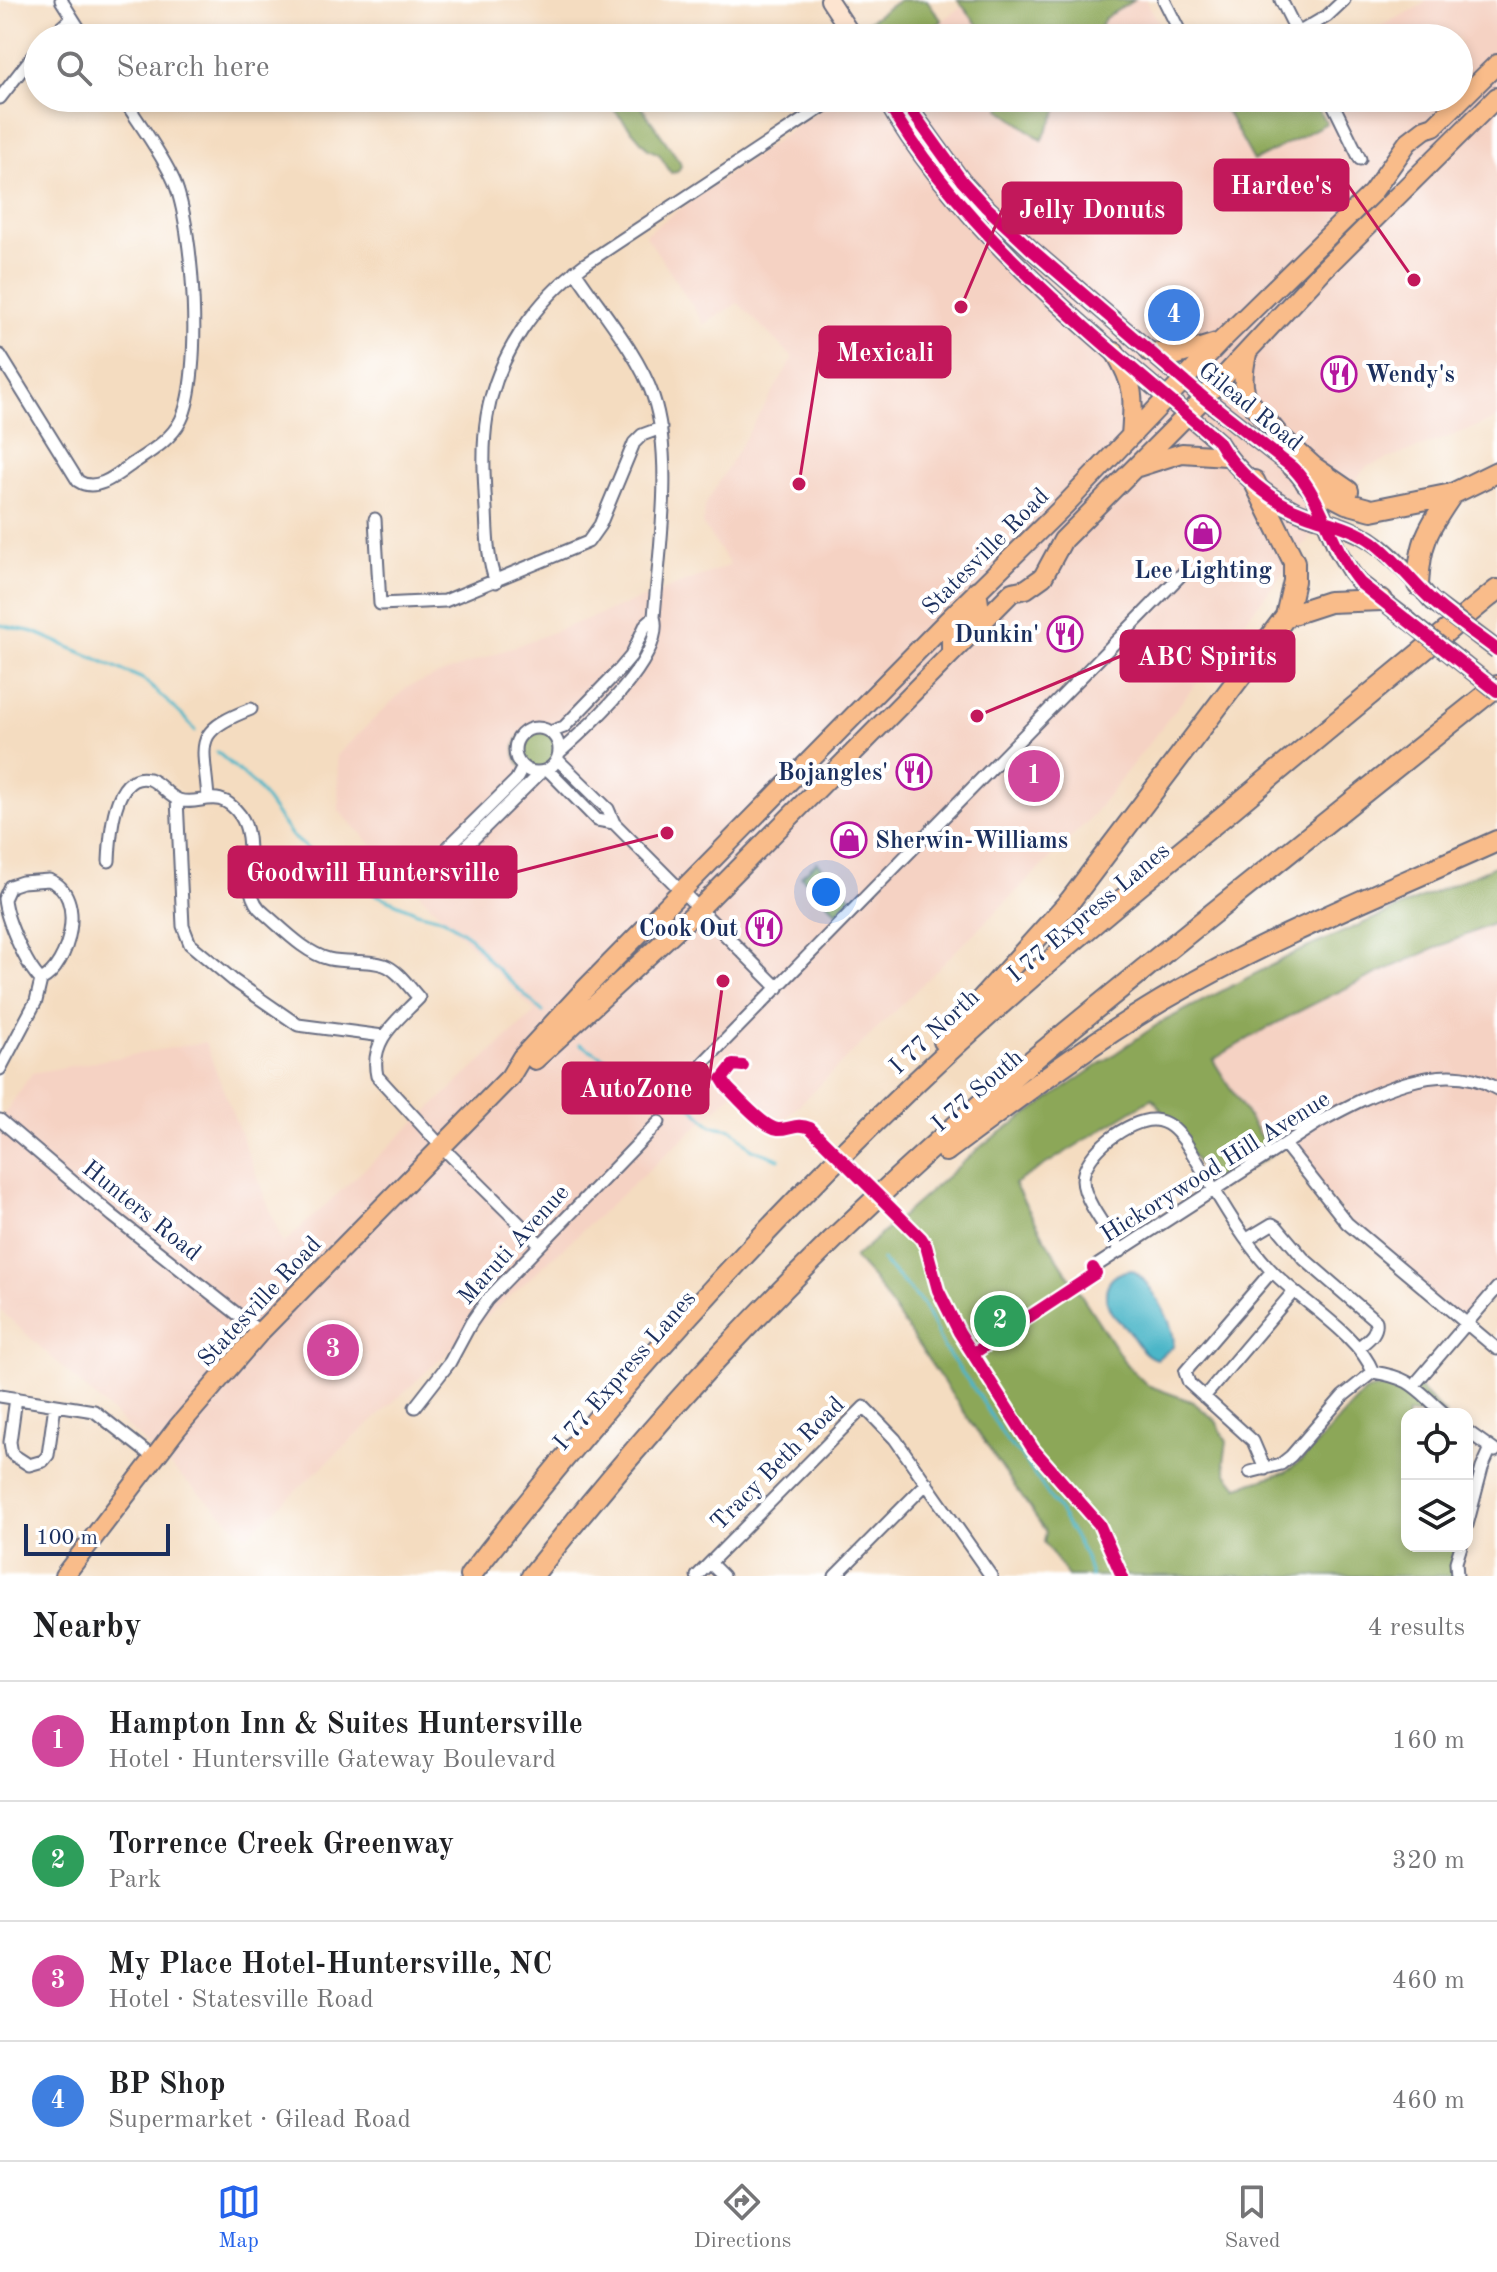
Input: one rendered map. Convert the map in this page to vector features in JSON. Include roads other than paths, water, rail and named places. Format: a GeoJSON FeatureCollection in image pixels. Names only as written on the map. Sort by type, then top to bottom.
{"type":"FeatureCollection","features":[{"type":"Feature","properties":{"kind":"highway"},"geometry":{"type":"LineString","coordinates":[[1282,439],[1343,489],[1373,498],[1407,501]]}},
{"type":"Feature","properties":{"kind":"highway"},"geometry":{"type":"LineString","coordinates":[[1300,475],[1328,495],[1372,510],[1452,494],[1497,472]]}},
{"type":"Feature","properties":{"kind":"highway"},"geometry":{"type":"LineString","coordinates":[[868,1129],[1070,901],[1286,616],[1294,581],[1294,562],[1254,481]]}},
{"type":"Feature","properties":{"kind":"highway"},"geometry":{"type":"LineString","coordinates":[[1425,593],[1421,555],[1427,530],[1452,494]]}},
{"type":"Feature","properties":{"kind":"highway","name":"I 77 North"},"geometry":{"type":"LineString","coordinates":[[470,1576],[577,1442],[671,1335],[768,1230],[868,1129],[971,1031],[1078,937],[1497,590]]}},
{"type":"Feature","properties":{"kind":"highway"},"geometry":{"type":"LineString","coordinates":[[1286,616],[1329,602],[1382,600]]}},
{"type":"Feature","properties":{"kind":"highway","name":"I 77 Express Lanes"},"geometry":{"type":"LineString","coordinates":[[486,1576],[587,1450],[709,1311],[928,1089],[1086,946],[1497,606]]}},
{"type":"Feature","properties":{"kind":"highway"},"geometry":{"type":"LineString","coordinates":[[532,1576],[618,1470],[706,1370],[799,1273],[895,1180],[1045,1049],[1497,689]]}},
{"type":"Feature","properties":{"kind":"highway","name":"I 77 South"},"geometry":{"type":"LineString","coordinates":[[547,1576],[636,1468],[743,1349],[854,1236],[946,1151],[1110,1012],[1497,702]]}},
{"type":"Feature","properties":{"kind":"highway"},"geometry":{"type":"LineString","coordinates":[[946,1151],[1090,1046],[1185,988],[1295,932],[1497,841]]}},
{"type":"Feature","properties":{"kind":"main road"},"geometry":{"type":"LineString","coordinates":[[829,0],[845,24]]}},
{"type":"Feature","properties":{"kind":"main road","name":"Statesville Road"},"geometry":{"type":"LineString","coordinates":[[1473,81],[1497,64]]}},
{"type":"Feature","properties":{"kind":"main road","name":"Statesville Road"},"geometry":{"type":"LineString","coordinates":[[510,1077],[530,1065],[700,908],[1012,592],[1026,589],[1043,577],[1063,540],[1204,398],[1322,271],[1497,97]]}},
{"type":"Feature","properties":{"kind":"main road","name":"Gilead Road"},"geometry":{"type":"LineString","coordinates":[[894,112],[926,160],[982,229],[1049,293],[1218,441],[1226,456],[1254,481],[1289,507],[1339,524],[1369,540],[1389,555],[1425,593],[1497,650]]}},
{"type":"Feature","properties":{"kind":"main road","name":"Gilead Road"},"geometry":{"type":"LineString","coordinates":[[912,112],[962,181],[985,206],[1150,352],[1300,475],[1351,572],[1382,600],[1497,689]]}},
{"type":"Feature","properties":{"kind":"main road","name":"Statesville Road"},"geometry":{"type":"LineString","coordinates":[[64,1576],[154,1458],[260,1332],[510,1077],[522,1057],[682,890],[1222,340],[1372,193],[1408,142],[1434,126],[1445,112]]}},
{"type":"Feature","properties":{"kind":"main road"},"geometry":{"type":"LineString","coordinates":[[1422,174],[1418,166],[1420,162],[1442,140],[1443,133],[1434,126]]}},
{"type":"Feature","properties":{"kind":"main road"},"geometry":{"type":"LineString","coordinates":[[982,229],[995,230],[1049,276],[1061,274]]}},
{"type":"Feature","properties":{"kind":"main road"},"geometry":{"type":"LineString","coordinates":[[1049,293],[1055,286],[1064,290],[1115,334],[1127,332]]}},
{"type":"Feature","properties":{"kind":"main road"},"geometry":{"type":"LineString","coordinates":[[1150,352],[1178,355],[1222,340]]}},
{"type":"Feature","properties":{"kind":"main road"},"geometry":{"type":"LineString","coordinates":[[1248,351],[1242,375],[1244,389],[1255,411],[1282,439],[1300,475]]}},
{"type":"Feature","properties":{"kind":"main road"},"geometry":{"type":"LineString","coordinates":[[1115,352],[1132,387],[1131,436]]}},
{"type":"Feature","properties":{"kind":"main road"},"geometry":{"type":"LineString","coordinates":[[1136,468],[1182,453],[1226,456]]}},
{"type":"Feature","properties":{"kind":"main road"},"geometry":{"type":"LineString","coordinates":[[1012,592],[1003,585],[1002,580],[1017,563],[1022,546]]}},
{"type":"Feature","properties":{"kind":"main road"},"geometry":{"type":"LineString","coordinates":[[951,653],[951,635],[979,604],[977,590]]}},
{"type":"Feature","properties":{"kind":"street"},"geometry":{"type":"LineString","coordinates":[[61,0],[76,24]]}},
{"type":"Feature","properties":{"kind":"street"},"geometry":{"type":"LineString","coordinates":[[1164,0],[1176,24]]}},
{"type":"Feature","properties":{"kind":"street"},"geometry":{"type":"LineString","coordinates":[[1281,0],[1293,24]]}},
{"type":"Feature","properties":{"kind":"street"},"geometry":{"type":"LineString","coordinates":[[1315,24],[1344,0]]}},
{"type":"Feature","properties":{"kind":"street"},"geometry":{"type":"LineString","coordinates":[[65,24],[72,18]]}},
{"type":"Feature","properties":{"kind":"street"},"geometry":{"type":"LineString","coordinates":[[0,98],[24,67]]}},
{"type":"Feature","properties":{"kind":"street"},"geometry":{"type":"LineString","coordinates":[[0,355],[78,481],[88,486],[99,484],[125,469],[173,433],[189,398],[192,378],[191,272],[185,216],[165,163],[132,112]]}},
{"type":"Feature","properties":{"kind":"street"},"geometry":{"type":"LineString","coordinates":[[496,582],[488,547],[484,449],[489,407],[504,366],[523,328],[557,286],[575,271],[815,112]]}},
{"type":"Feature","properties":{"kind":"street"},"geometry":{"type":"LineString","coordinates":[[1337,112],[1360,159]]}},
{"type":"Feature","properties":{"kind":"street"},"geometry":{"type":"LineString","coordinates":[[433,871],[448,856],[457,855],[559,756],[626,685],[641,666],[658,627],[654,617],[663,477],[661,428],[652,395],[641,371],[575,271]]}},
{"type":"Feature","properties":{"kind":"street"},"geometry":{"type":"LineString","coordinates":[[375,519],[380,604],[439,603],[588,542],[600,525],[634,443],[642,435],[661,428]]}},
{"type":"Feature","properties":{"kind":"street"},"geometry":{"type":"LineString","coordinates":[[704,1062],[1181,575]]}},
{"type":"Feature","properties":{"kind":"street"},"geometry":{"type":"LineString","coordinates":[[614,823],[597,820],[544,771],[523,767],[515,748],[522,734],[532,728],[550,732],[564,727],[631,656],[646,624],[654,617]]}},
{"type":"Feature","properties":{"kind":"street"},"geometry":{"type":"LineString","coordinates":[[208,798],[203,760],[205,739],[217,725],[251,709]]}},
{"type":"Feature","properties":{"kind":"street"},"geometry":{"type":"LineString","coordinates":[[550,732],[557,741],[559,756],[608,809],[614,823],[778,988]]}},
{"type":"Feature","properties":{"kind":"street"},"geometry":{"type":"LineString","coordinates":[[448,856],[448,847],[516,780],[523,767]]}},
{"type":"Feature","properties":{"kind":"street"},"geometry":{"type":"LineString","coordinates":[[109,861],[115,818],[127,783],[139,778],[151,780],[177,799],[208,798],[230,805],[247,828],[253,899],[260,910],[313,952],[328,959],[385,965],[419,998],[376,1046],[374,1063],[377,1076],[441,1146],[539,1243]]}},
{"type":"Feature","properties":{"kind":"street"},"geometry":{"type":"LineString","coordinates":[[177,799],[183,926],[190,944],[233,980],[298,1025],[383,1036]]}},
{"type":"Feature","properties":{"kind":"street"},"geometry":{"type":"LineString","coordinates":[[0,1069],[36,1001],[41,980],[53,971],[62,955],[72,904],[61,886],[49,880],[10,886],[4,899],[13,928],[33,971],[41,980]]}},
{"type":"Feature","properties":{"kind":"street","name":"Hickorywood Hill Avenue"},"geometry":{"type":"LineString","coordinates":[[1093,1268],[1337,1112],[1431,1076],[1461,1076],[1497,1089]]}},
{"type":"Feature","properties":{"kind":"street","name":"Hunters Road"},"geometry":{"type":"LineString","coordinates":[[0,1120],[113,1216],[260,1332]]}},
{"type":"Feature","properties":{"kind":"street"},"geometry":{"type":"LineString","coordinates":[[1121,1251],[1089,1200],[1083,1179],[1089,1158],[1120,1133],[1151,1120],[1163,1122],[1173,1127],[1247,1239],[1272,1271],[1358,1348],[1369,1361],[1373,1372]]}},
{"type":"Feature","properties":{"kind":"street","name":"Maruti Avenue"},"geometry":{"type":"LineString","coordinates":[[415,1407],[450,1362],[480,1310],[539,1243],[659,1122]]}},
{"type":"Feature","properties":{"kind":"street"},"geometry":{"type":"LineString","coordinates":[[1286,1146],[1347,1223],[1497,1349]]}},
{"type":"Feature","properties":{"kind":"street"},"geometry":{"type":"LineString","coordinates":[[1247,1239],[1266,1226],[1272,1224],[1277,1227],[1304,1259],[1376,1321],[1377,1327],[1371,1337],[1358,1348]]}},
{"type":"Feature","properties":{"kind":"street"},"geometry":{"type":"LineString","coordinates":[[1265,1469],[1253,1441],[1189,1383],[1185,1372],[1272,1271]]}},
{"type":"Feature","properties":{"kind":"street"},"geometry":{"type":"LineString","coordinates":[[1415,1384],[1497,1288]]}},
{"type":"Feature","properties":{"kind":"street"},"geometry":{"type":"LineString","coordinates":[[1204,1397],[1294,1291]]}},
{"type":"Feature","properties":{"kind":"street"},"geometry":{"type":"LineString","coordinates":[[1250,1472],[1281,1464],[1291,1456],[1343,1396],[1373,1372],[1395,1375],[1415,1384],[1439,1408]]}},
{"type":"Feature","properties":{"kind":"street"},"geometry":{"type":"LineString","coordinates":[[0,1396],[94,1411],[154,1458]]}},
{"type":"Feature","properties":{"kind":"street"},"geometry":{"type":"LineString","coordinates":[[16,1398],[10,1442],[12,1454],[29,1465],[43,1461],[48,1455],[55,1405]]}},
{"type":"Feature","properties":{"kind":"street","name":"Tracy Beth Road"},"geometry":{"type":"LineString","coordinates":[[697,1576],[864,1407],[890,1432],[927,1483]]}},
{"type":"Feature","properties":{"kind":"street"},"geometry":{"type":"LineString","coordinates":[[1473,1435],[1494,1451],[1482,1468],[1473,1502]]}},
{"type":"Feature","properties":{"kind":"street"},"geometry":{"type":"LineString","coordinates":[[835,1576],[927,1483],[984,1573]]}},
{"type":"Feature","properties":{"kind":"street"},"geometry":{"type":"LineString","coordinates":[[1457,1576],[1459,1552]]}},
{"type":"Feature","properties":{"kind":"street"},"geometry":{"type":"LineString","coordinates":[[710,1563],[723,1576]]}},
{"type":"Feature","properties":{"kind":"water"},"geometry":{"type":"Polygon","coordinates":[[[1132,1270],[1154,1293],[1171,1328],[1173,1347],[1157,1359],[1143,1351],[1107,1302],[1107,1289],[1112,1278],[1132,1270]]]}},
{"type":"Feature","properties":{"kind":"waterway"},"geometry":{"type":"LineString","coordinates":[[0,625],[34,632],[143,679],[195,731]]}},
{"type":"Feature","properties":{"kind":"waterway"},"geometry":{"type":"LineString","coordinates":[[217,752],[256,786],[292,836],[332,870],[361,888],[417,912],[444,919],[470,937],[490,962],[543,1012]]}},
{"type":"Feature","properties":{"kind":"waterway"},"geometry":{"type":"LineString","coordinates":[[580,1044],[694,1109],[712,1126],[732,1129],[752,1149],[779,1159]]}},
{"type":"Feature","properties":{"kind":"waterway"},"geometry":{"type":"LineString","coordinates":[[882,1260],[923,1304],[944,1348],[1008,1443],[1022,1456],[1059,1511],[1085,1555],[1091,1576]]}},
{"type":"Feature","properties":{"kind":"place","name":"Hardee's"},"geometry":{"type":"Point","coordinates":[1414,280]}},
{"type":"Feature","properties":{"kind":"place","name":"Jelly Donuts"},"geometry":{"type":"Point","coordinates":[961,307]}},
{"type":"Feature","properties":{"kind":"place","name":"BP Shop"},"geometry":{"type":"Point","coordinates":[1174,315]}},
{"type":"Feature","properties":{"kind":"place","name":"Wendy's"},"geometry":{"type":"Point","coordinates":[1339,374]}},
{"type":"Feature","properties":{"kind":"place","name":"Mexicali"},"geometry":{"type":"Point","coordinates":[799,484]}},
{"type":"Feature","properties":{"kind":"place","name":"Lee Lighting"},"geometry":{"type":"Point","coordinates":[1203,533]}},
{"type":"Feature","properties":{"kind":"place","name":"Dunkin'"},"geometry":{"type":"Point","coordinates":[1065,634]}},
{"type":"Feature","properties":{"kind":"place","name":"ABC Spirits"},"geometry":{"type":"Point","coordinates":[977,716]}},
{"type":"Feature","properties":{"kind":"place","name":"Bojangles'"},"geometry":{"type":"Point","coordinates":[914,772]}},
{"type":"Feature","properties":{"kind":"place","name":"Hampton Inn & Suites Huntersville"},"geometry":{"type":"Point","coordinates":[1034,776]}},
{"type":"Feature","properties":{"kind":"place","name":"Goodwill Huntersville"},"geometry":{"type":"Point","coordinates":[667,833]}},
{"type":"Feature","properties":{"kind":"place","name":"Sherwin-Williams"},"geometry":{"type":"Point","coordinates":[849,840]}},
{"type":"Feature","properties":{"kind":"place","name":"Cook Out"},"geometry":{"type":"Point","coordinates":[764,928]}},
{"type":"Feature","properties":{"kind":"place","name":"AutoZone"},"geometry":{"type":"Point","coordinates":[723,981]}},
{"type":"Feature","properties":{"kind":"place","name":"Torrence Creek Greenway"},"geometry":{"type":"Point","coordinates":[1000,1321]}},
{"type":"Feature","properties":{"kind":"place","name":"My Place Hotel-Huntersville, NC"},"geometry":{"type":"Point","coordinates":[333,1350]}}]}
